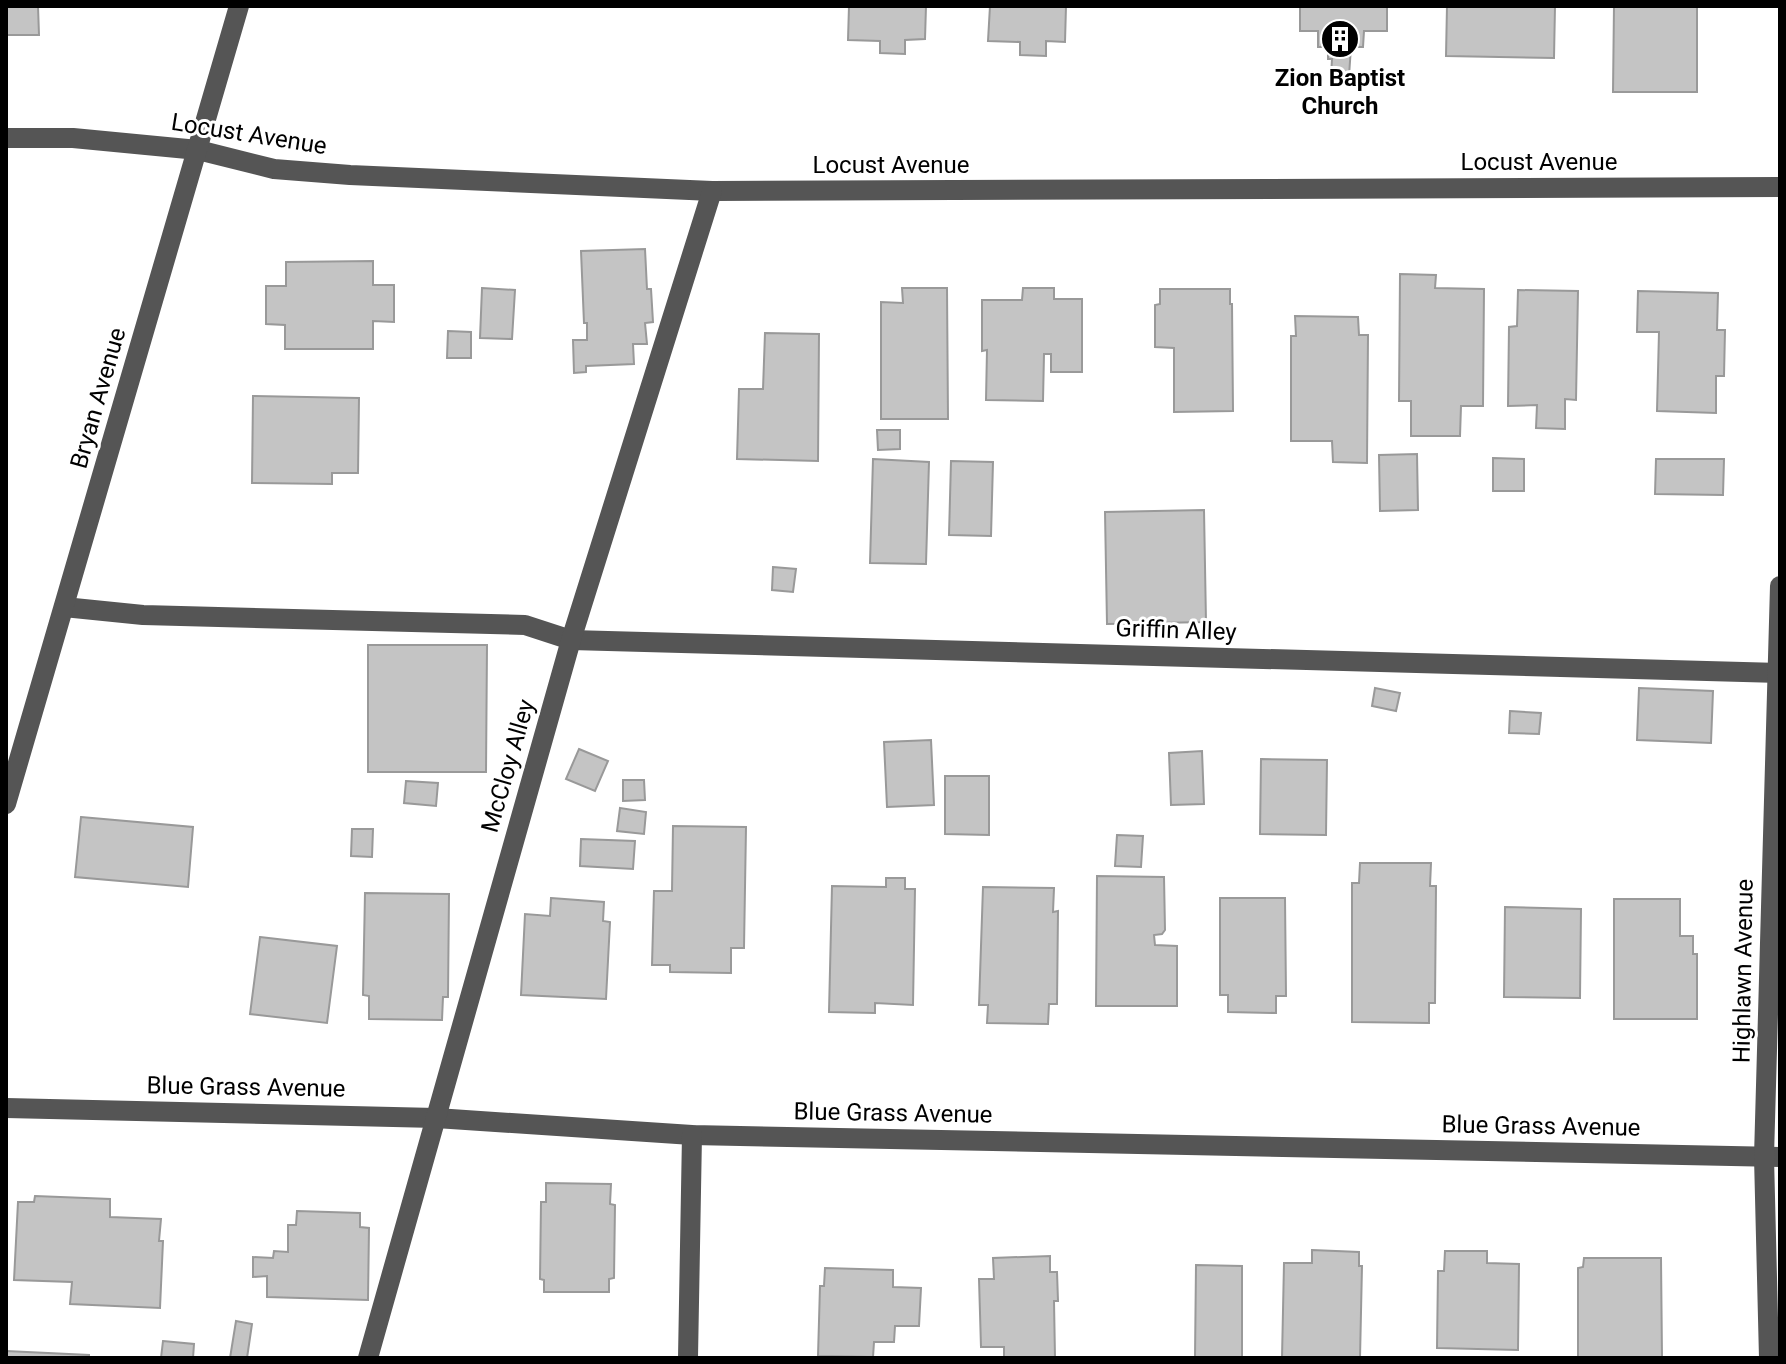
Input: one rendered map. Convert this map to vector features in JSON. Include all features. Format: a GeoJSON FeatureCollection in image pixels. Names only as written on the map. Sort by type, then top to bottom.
{"type":"FeatureCollection","features":[{"type":"Feature","properties":{"kind":"street","name":"Bryan Avenue"},"geometry":{"type":"LineString","coordinates":[[6,804],[239,6]]}},
{"type":"Feature","properties":{"kind":"street","name":"Locust Avenue"},"geometry":{"type":"LineString","coordinates":[[6,138],[73,138],[198,150],[274,169],[350,175],[712,191],[1780,187]]}},
{"type":"Feature","properties":{"kind":"street","name":"McCloy Alley"},"geometry":{"type":"LineString","coordinates":[[368,1358],[571,640],[712,191]]}},
{"type":"Feature","properties":{"kind":"street","name":"Highlawn Avenue"},"geometry":{"type":"LineString","coordinates":[[1769,1358],[1780,586]]}},
{"type":"Feature","properties":{"kind":"street","name":"Griffin Alley"},"geometry":{"type":"LineString","coordinates":[[64,607],[143,615],[525,625],[571,640],[1778,673]]}},
{"type":"Feature","properties":{"kind":"street","name":"Blue Grass Avenue"},"geometry":{"type":"LineString","coordinates":[[6,1108],[436,1118],[692,1135],[1772,1157]]}},
{"type":"Feature","properties":{"kind":"street"},"geometry":{"type":"LineString","coordinates":[[688,1358],[692,1135]]}},
{"type":"Feature","properties":{"kind":"building"},"geometry":{"type":"Polygon","coordinates":[[[6,6],[38,6],[39,35],[6,35],[6,6]]]}},
{"type":"Feature","properties":{"kind":"building"},"geometry":{"type":"Polygon","coordinates":[[[849,6],[926,6],[925,39],[905,40],[905,54],[880,53],[880,41],[848,40],[849,6]]]}},
{"type":"Feature","properties":{"kind":"building"},"geometry":{"type":"Polygon","coordinates":[[[990,6],[1066,6],[1065,42],[1046,41],[1046,56],[1020,55],[1020,42],[988,41],[990,6]]]}},
{"type":"Feature","properties":{"kind":"building","name":"Zion Baptist Church"},"geometry":{"type":"Polygon","coordinates":[[[1300,6],[1387,6],[1387,31],[1364,31],[1363,47],[1351,47],[1349,76],[1331,76],[1332,59],[1328,59],[1328,47],[1318,47],[1318,31],[1300,31],[1300,6]]]}},
{"type":"Feature","properties":{"kind":"building"},"geometry":{"type":"Polygon","coordinates":[[[1447,6],[1555,6],[1554,58],[1446,56],[1447,6]]]}},
{"type":"Feature","properties":{"kind":"building"},"geometry":{"type":"Polygon","coordinates":[[[1614,6],[1697,6],[1697,92],[1613,92],[1614,6]]]}},
{"type":"Feature","properties":{"kind":"building"},"geometry":{"type":"Polygon","coordinates":[[[645,249],[653,322],[645,323],[647,344],[633,344],[634,364],[586,366],[586,372],[574,373],[573,340],[587,340],[581,251],[645,249]]]}},
{"type":"Feature","properties":{"kind":"building"},"geometry":{"type":"Polygon","coordinates":[[[373,261],[373,285],[394,285],[394,322],[373,321],[373,349],[285,349],[285,325],[266,324],[266,286],[286,286],[286,262],[373,261]]]}},
{"type":"Feature","properties":{"kind":"building"},"geometry":{"type":"Polygon","coordinates":[[[1400,274],[1436,275],[1435,288],[1484,289],[1483,406],[1461,406],[1460,436],[1411,436],[1411,401],[1399,401],[1400,274]]]}},
{"type":"Feature","properties":{"kind":"building"},"geometry":{"type":"Polygon","coordinates":[[[482,288],[515,290],[512,339],[480,338],[482,288]]]}},
{"type":"Feature","properties":{"kind":"building"},"geometry":{"type":"Polygon","coordinates":[[[902,288],[947,288],[948,419],[881,419],[881,302],[903,303],[902,288]]]}},
{"type":"Feature","properties":{"kind":"building"},"geometry":{"type":"Polygon","coordinates":[[[1023,288],[1054,288],[1054,299],[1082,299],[1082,372],[1051,372],[1051,354],[1044,354],[1043,401],[986,400],[987,350],[982,351],[982,300],[1022,300],[1023,288]]]}},
{"type":"Feature","properties":{"kind":"building"},"geometry":{"type":"Polygon","coordinates":[[[1160,289],[1230,289],[1233,411],[1174,412],[1174,348],[1155,347],[1155,305],[1160,304],[1160,289]]]}},
{"type":"Feature","properties":{"kind":"building"},"geometry":{"type":"Polygon","coordinates":[[[1518,290],[1578,291],[1576,400],[1565,399],[1565,429],[1536,428],[1537,405],[1508,406],[1509,327],[1517,326],[1518,290]]]}},
{"type":"Feature","properties":{"kind":"building"},"geometry":{"type":"Polygon","coordinates":[[[1638,291],[1718,293],[1717,330],[1725,330],[1724,376],[1716,376],[1716,413],[1657,411],[1659,332],[1637,332],[1638,291]]]}},
{"type":"Feature","properties":{"kind":"building"},"geometry":{"type":"Polygon","coordinates":[[[1295,316],[1358,317],[1359,335],[1368,335],[1367,463],[1333,462],[1332,441],[1291,441],[1291,336],[1296,336],[1295,316]]]}},
{"type":"Feature","properties":{"kind":"building"},"geometry":{"type":"Polygon","coordinates":[[[448,331],[471,332],[471,358],[447,358],[448,331]]]}},
{"type":"Feature","properties":{"kind":"building"},"geometry":{"type":"Polygon","coordinates":[[[765,333],[819,334],[818,461],[737,459],[739,389],[763,389],[765,333]]]}},
{"type":"Feature","properties":{"kind":"building"},"geometry":{"type":"Polygon","coordinates":[[[253,396],[359,398],[358,473],[332,473],[332,484],[252,483],[253,396]]]}},
{"type":"Feature","properties":{"kind":"building"},"geometry":{"type":"Polygon","coordinates":[[[877,430],[900,430],[900,449],[878,450],[877,430]]]}},
{"type":"Feature","properties":{"kind":"building"},"geometry":{"type":"Polygon","coordinates":[[[1417,454],[1418,510],[1380,511],[1379,455],[1417,454]]]}},
{"type":"Feature","properties":{"kind":"building"},"geometry":{"type":"Polygon","coordinates":[[[1493,458],[1524,459],[1524,491],[1493,491],[1493,458]]]}},
{"type":"Feature","properties":{"kind":"building"},"geometry":{"type":"Polygon","coordinates":[[[873,459],[929,462],[926,564],[870,563],[873,459]]]}},
{"type":"Feature","properties":{"kind":"building"},"geometry":{"type":"Polygon","coordinates":[[[1656,459],[1724,459],[1723,495],[1655,494],[1656,459]]]}},
{"type":"Feature","properties":{"kind":"building"},"geometry":{"type":"Polygon","coordinates":[[[951,461],[993,462],[991,536],[949,535],[951,461]]]}},
{"type":"Feature","properties":{"kind":"building"},"geometry":{"type":"Polygon","coordinates":[[[1204,510],[1206,622],[1107,624],[1105,512],[1204,510]]]}},
{"type":"Feature","properties":{"kind":"building"},"geometry":{"type":"Polygon","coordinates":[[[773,567],[796,569],[793,592],[772,590],[773,567]]]}},
{"type":"Feature","properties":{"kind":"building"},"geometry":{"type":"Polygon","coordinates":[[[368,645],[487,645],[486,772],[368,772],[368,645]]]}},
{"type":"Feature","properties":{"kind":"building"},"geometry":{"type":"Polygon","coordinates":[[[1375,688],[1400,693],[1396,711],[1372,706],[1375,688]]]}},
{"type":"Feature","properties":{"kind":"building"},"geometry":{"type":"Polygon","coordinates":[[[1639,688],[1713,691],[1711,743],[1637,740],[1639,688]]]}},
{"type":"Feature","properties":{"kind":"building"},"geometry":{"type":"Polygon","coordinates":[[[1510,711],[1541,713],[1539,734],[1509,733],[1510,711]]]}},
{"type":"Feature","properties":{"kind":"building"},"geometry":{"type":"Polygon","coordinates":[[[931,740],[934,805],[887,807],[884,742],[931,740]]]}},
{"type":"Feature","properties":{"kind":"building"},"geometry":{"type":"Polygon","coordinates":[[[579,749],[608,761],[595,791],[566,779],[579,749]]]}},
{"type":"Feature","properties":{"kind":"building"},"geometry":{"type":"Polygon","coordinates":[[[1202,751],[1204,804],[1171,805],[1169,753],[1202,751]]]}},
{"type":"Feature","properties":{"kind":"building"},"geometry":{"type":"Polygon","coordinates":[[[1261,759],[1327,760],[1326,835],[1260,834],[1261,759]]]}},
{"type":"Feature","properties":{"kind":"building"},"geometry":{"type":"Polygon","coordinates":[[[945,776],[989,776],[989,835],[945,834],[945,776]]]}},
{"type":"Feature","properties":{"kind":"building"},"geometry":{"type":"Polygon","coordinates":[[[623,780],[644,780],[645,800],[623,801],[623,780]]]}},
{"type":"Feature","properties":{"kind":"building"},"geometry":{"type":"Polygon","coordinates":[[[406,781],[438,783],[436,806],[404,803],[406,781]]]}},
{"type":"Feature","properties":{"kind":"building"},"geometry":{"type":"Polygon","coordinates":[[[620,808],[646,812],[644,834],[617,831],[620,808]]]}},
{"type":"Feature","properties":{"kind":"building"},"geometry":{"type":"Polygon","coordinates":[[[81,817],[193,827],[188,887],[75,877],[81,817]]]}},
{"type":"Feature","properties":{"kind":"building"},"geometry":{"type":"Polygon","coordinates":[[[673,826],[746,827],[744,948],[731,948],[731,973],[670,972],[670,965],[652,965],[654,891],[672,891],[673,826]]]}},
{"type":"Feature","properties":{"kind":"building"},"geometry":{"type":"Polygon","coordinates":[[[352,829],[373,829],[372,857],[351,856],[352,829]]]}},
{"type":"Feature","properties":{"kind":"building"},"geometry":{"type":"Polygon","coordinates":[[[1117,835],[1143,836],[1141,867],[1115,866],[1117,835]]]}},
{"type":"Feature","properties":{"kind":"building"},"geometry":{"type":"Polygon","coordinates":[[[581,839],[635,841],[633,869],[580,866],[581,839]]]}},
{"type":"Feature","properties":{"kind":"building"},"geometry":{"type":"Polygon","coordinates":[[[1360,863],[1431,863],[1430,886],[1436,886],[1435,1003],[1429,1003],[1429,1023],[1352,1022],[1352,883],[1359,883],[1360,863]]]}},
{"type":"Feature","properties":{"kind":"building"},"geometry":{"type":"Polygon","coordinates":[[[1097,876],[1164,877],[1165,930],[1162,934],[1154,935],[1155,945],[1177,946],[1177,1006],[1096,1006],[1097,876]]]}},
{"type":"Feature","properties":{"kind":"building"},"geometry":{"type":"Polygon","coordinates":[[[886,878],[905,878],[905,889],[915,889],[913,1005],[875,1003],[875,1013],[829,1012],[832,886],[886,887],[886,878]]]}},
{"type":"Feature","properties":{"kind":"building"},"geometry":{"type":"Polygon","coordinates":[[[983,887],[1054,888],[1053,912],[1058,911],[1057,1004],[1049,1004],[1048,1024],[987,1023],[988,1005],[979,1005],[983,887]]]}},
{"type":"Feature","properties":{"kind":"building"},"geometry":{"type":"Polygon","coordinates":[[[365,893],[449,894],[448,997],[443,997],[442,1020],[369,1019],[369,996],[363,995],[365,893]]]}},
{"type":"Feature","properties":{"kind":"building"},"geometry":{"type":"Polygon","coordinates":[[[551,898],[604,902],[603,921],[610,922],[606,999],[521,995],[525,914],[550,916],[551,898]]]}},
{"type":"Feature","properties":{"kind":"building"},"geometry":{"type":"Polygon","coordinates":[[[1220,898],[1285,898],[1286,996],[1276,996],[1276,1013],[1228,1012],[1228,995],[1220,995],[1220,898]]]}},
{"type":"Feature","properties":{"kind":"building"},"geometry":{"type":"Polygon","coordinates":[[[1614,899],[1680,899],[1680,936],[1693,936],[1693,954],[1697,954],[1697,1019],[1614,1019],[1614,899]]]}},
{"type":"Feature","properties":{"kind":"building"},"geometry":{"type":"Polygon","coordinates":[[[1505,907],[1581,909],[1580,998],[1504,997],[1505,907]]]}},
{"type":"Feature","properties":{"kind":"building"},"geometry":{"type":"Polygon","coordinates":[[[260,937],[337,946],[327,1023],[250,1014],[260,937]]]}},
{"type":"Feature","properties":{"kind":"building"},"geometry":{"type":"Polygon","coordinates":[[[546,1183],[611,1184],[610,1204],[615,1205],[614,1278],[609,1279],[609,1292],[544,1292],[544,1280],[540,1279],[541,1202],[546,1202],[546,1183]]]}},
{"type":"Feature","properties":{"kind":"building"},"geometry":{"type":"Polygon","coordinates":[[[35,1196],[110,1199],[110,1217],[161,1219],[160,1308],[70,1304],[72,1282],[14,1280],[18,1202],[34,1202],[35,1196]]]}},
{"type":"Feature","properties":{"kind":"building"},"geometry":{"type":"Polygon","coordinates":[[[297,1211],[360,1213],[360,1227],[369,1228],[368,1300],[267,1297],[267,1276],[253,1277],[253,1257],[273,1258],[274,1251],[288,1252],[288,1225],[296,1225],[297,1211]]]}},
{"type":"Feature","properties":{"kind":"building"},"geometry":{"type":"Polygon","coordinates":[[[1312,1250],[1359,1252],[1359,1266],[1362,1266],[1360,1358],[1282,1358],[1284,1263],[1312,1263],[1312,1250]]]}},
{"type":"Feature","properties":{"kind":"building"},"geometry":{"type":"Polygon","coordinates":[[[1445,1251],[1487,1251],[1487,1263],[1519,1264],[1518,1350],[1437,1348],[1438,1271],[1444,1271],[1445,1251]]]}},
{"type":"Feature","properties":{"kind":"building"},"geometry":{"type":"Polygon","coordinates":[[[1050,1256],[1050,1272],[1057,1272],[1055,1358],[1004,1358],[1004,1347],[981,1347],[979,1279],[994,1279],[993,1258],[1050,1256]]]}},
{"type":"Feature","properties":{"kind":"building"},"geometry":{"type":"Polygon","coordinates":[[[1584,1258],[1661,1258],[1662,1358],[1578,1358],[1578,1268],[1583,1267],[1584,1258]]]}},
{"type":"Feature","properties":{"kind":"building"},"geometry":{"type":"Polygon","coordinates":[[[1196,1265],[1242,1266],[1242,1358],[1195,1358],[1196,1265]]]}},
{"type":"Feature","properties":{"kind":"building"},"geometry":{"type":"Polygon","coordinates":[[[825,1268],[893,1270],[893,1287],[921,1288],[919,1326],[895,1326],[894,1342],[874,1342],[873,1357],[818,1356],[820,1286],[824,1286],[825,1268]]]}},
{"type":"Feature","properties":{"kind":"building"},"geometry":{"type":"Polygon","coordinates":[[[236,1321],[252,1324],[247,1358],[230,1358],[236,1321]]]}},
{"type":"Feature","properties":{"kind":"building"},"geometry":{"type":"Polygon","coordinates":[[[163,1341],[194,1344],[193,1358],[161,1358],[163,1341]]]}},
{"type":"Feature","properties":{"kind":"building"},"geometry":{"type":"Polygon","coordinates":[[[6,1351],[89,1355],[89,1358],[6,1358],[6,1351]]]}},
{"type":"Feature","properties":{"kind":"place","name":"Zion Baptist Church"},"geometry":{"type":"Point","coordinates":[1340,39]}}]}
